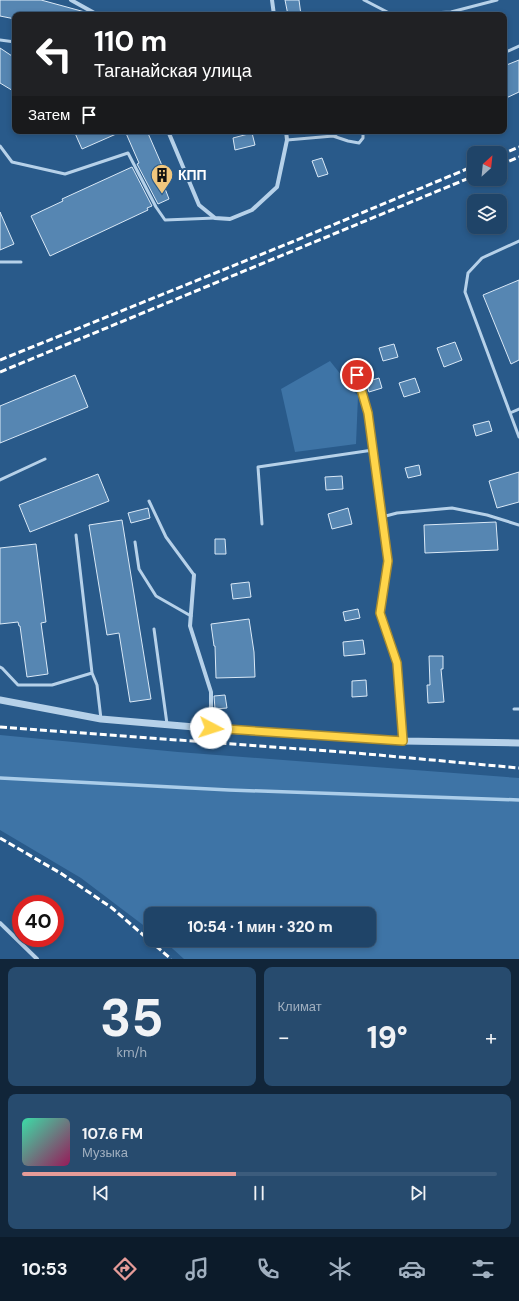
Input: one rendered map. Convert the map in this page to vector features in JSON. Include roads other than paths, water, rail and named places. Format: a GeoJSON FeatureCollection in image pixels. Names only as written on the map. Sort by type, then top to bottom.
{"type":"FeatureCollection","features":[{"type":"Feature","properties":{"kind":"street"},"geometry":{"type":"LineString","coordinates":[[71,0],[93,12]]}},
{"type":"Feature","properties":{"kind":"street"},"geometry":{"type":"LineString","coordinates":[[272,0],[274,12]]}},
{"type":"Feature","properties":{"kind":"street"},"geometry":{"type":"LineString","coordinates":[[169,134],[199,205],[215,218],[230,219],[252,210],[277,186],[287,140],[286,134]]}},
{"type":"Feature","properties":{"kind":"street"},"geometry":{"type":"LineString","coordinates":[[357,375],[368,413],[388,561],[380,613],[397,663],[403,741]]}},
{"type":"Feature","properties":{"kind":"street"},"geometry":{"type":"LineString","coordinates":[[194,575],[190,626],[211,692],[211,728]]}},
{"type":"Feature","properties":{"kind":"street"},"geometry":{"type":"LineString","coordinates":[[0,700],[101,718],[211,728],[403,741],[519,743]]}},
{"type":"Feature","properties":{"kind":"street"},"geometry":{"type":"LineString","coordinates":[[0,923],[37,959]]}},
{"type":"Feature","properties":{"kind":"lane"},"geometry":{"type":"LineString","coordinates":[[364,0],[389,12]]}},
{"type":"Feature","properties":{"kind":"lane"},"geometry":{"type":"LineString","coordinates":[[451,12],[497,0]]}},
{"type":"Feature","properties":{"kind":"lane"},"geometry":{"type":"LineString","coordinates":[[0,40],[12,42]]}},
{"type":"Feature","properties":{"kind":"lane"},"geometry":{"type":"LineString","coordinates":[[507,52],[519,46]]}},
{"type":"Feature","properties":{"kind":"lane"},"geometry":{"type":"LineString","coordinates":[[287,140],[333,136],[337,134]]}},
{"type":"Feature","properties":{"kind":"lane"},"geometry":{"type":"LineString","coordinates":[[333,136],[348,142],[359,143],[363,138],[363,134]]}},
{"type":"Feature","properties":{"kind":"lane"},"geometry":{"type":"LineString","coordinates":[[0,146],[12,162],[65,174],[128,152],[156,207],[165,220],[215,218]]}},
{"type":"Feature","properties":{"kind":"lane"},"geometry":{"type":"LineString","coordinates":[[519,241],[482,258],[468,273],[465,292],[519,436]]}},
{"type":"Feature","properties":{"kind":"lane"},"geometry":{"type":"LineString","coordinates":[[0,262],[21,262]]}},
{"type":"Feature","properties":{"kind":"lane"},"geometry":{"type":"LineString","coordinates":[[510,413],[519,410]]}},
{"type":"Feature","properties":{"kind":"lane"},"geometry":{"type":"LineString","coordinates":[[262,524],[258,467],[373,450]]}},
{"type":"Feature","properties":{"kind":"lane"},"geometry":{"type":"LineString","coordinates":[[0,480],[45,459]]}},
{"type":"Feature","properties":{"kind":"lane"},"geometry":{"type":"LineString","coordinates":[[149,501],[166,537],[194,575]]}},
{"type":"Feature","properties":{"kind":"lane"},"geometry":{"type":"LineString","coordinates":[[382,517],[397,513],[452,508],[487,516],[519,526]]}},
{"type":"Feature","properties":{"kind":"lane"},"geometry":{"type":"LineString","coordinates":[[76,535],[92,673],[97,685],[101,718]]}},
{"type":"Feature","properties":{"kind":"lane"},"geometry":{"type":"LineString","coordinates":[[134,542],[140,569],[156,596],[191,616]]}},
{"type":"Feature","properties":{"kind":"lane"},"geometry":{"type":"LineString","coordinates":[[154,629],[167,724]]}},
{"type":"Feature","properties":{"kind":"lane"},"geometry":{"type":"LineString","coordinates":[[0,667],[18,685],[52,684],[92,673]]}},
{"type":"Feature","properties":{"kind":"lane"},"geometry":{"type":"LineString","coordinates":[[514,709],[519,709]]}},
{"type":"Feature","properties":{"kind":"waterway"},"geometry":{"type":"LineString","coordinates":[[0,778],[229,790],[519,800]]}},
{"type":"Feature","properties":{"kind":"railway"},"geometry":{"type":"LineString","coordinates":[[507,152],[519,147]]}},
{"type":"Feature","properties":{"kind":"railway"},"geometry":{"type":"LineString","coordinates":[[507,162],[519,157]]}},
{"type":"Feature","properties":{"kind":"railway"},"geometry":{"type":"LineString","coordinates":[[0,360],[292,242],[467,169]]}},
{"type":"Feature","properties":{"kind":"railway"},"geometry":{"type":"LineString","coordinates":[[0,372],[467,179]]}},
{"type":"Feature","properties":{"kind":"railway"},"geometry":{"type":"LineString","coordinates":[[0,727],[356,753],[519,768]]}},
{"type":"Feature","properties":{"kind":"railway"},"geometry":{"type":"LineString","coordinates":[[0,838],[62,874],[112,908],[171,959]]}},
{"type":"Feature","properties":{"kind":"place","name":"КПП"},"geometry":{"type":"Point","coordinates":[162,194]}}]}
